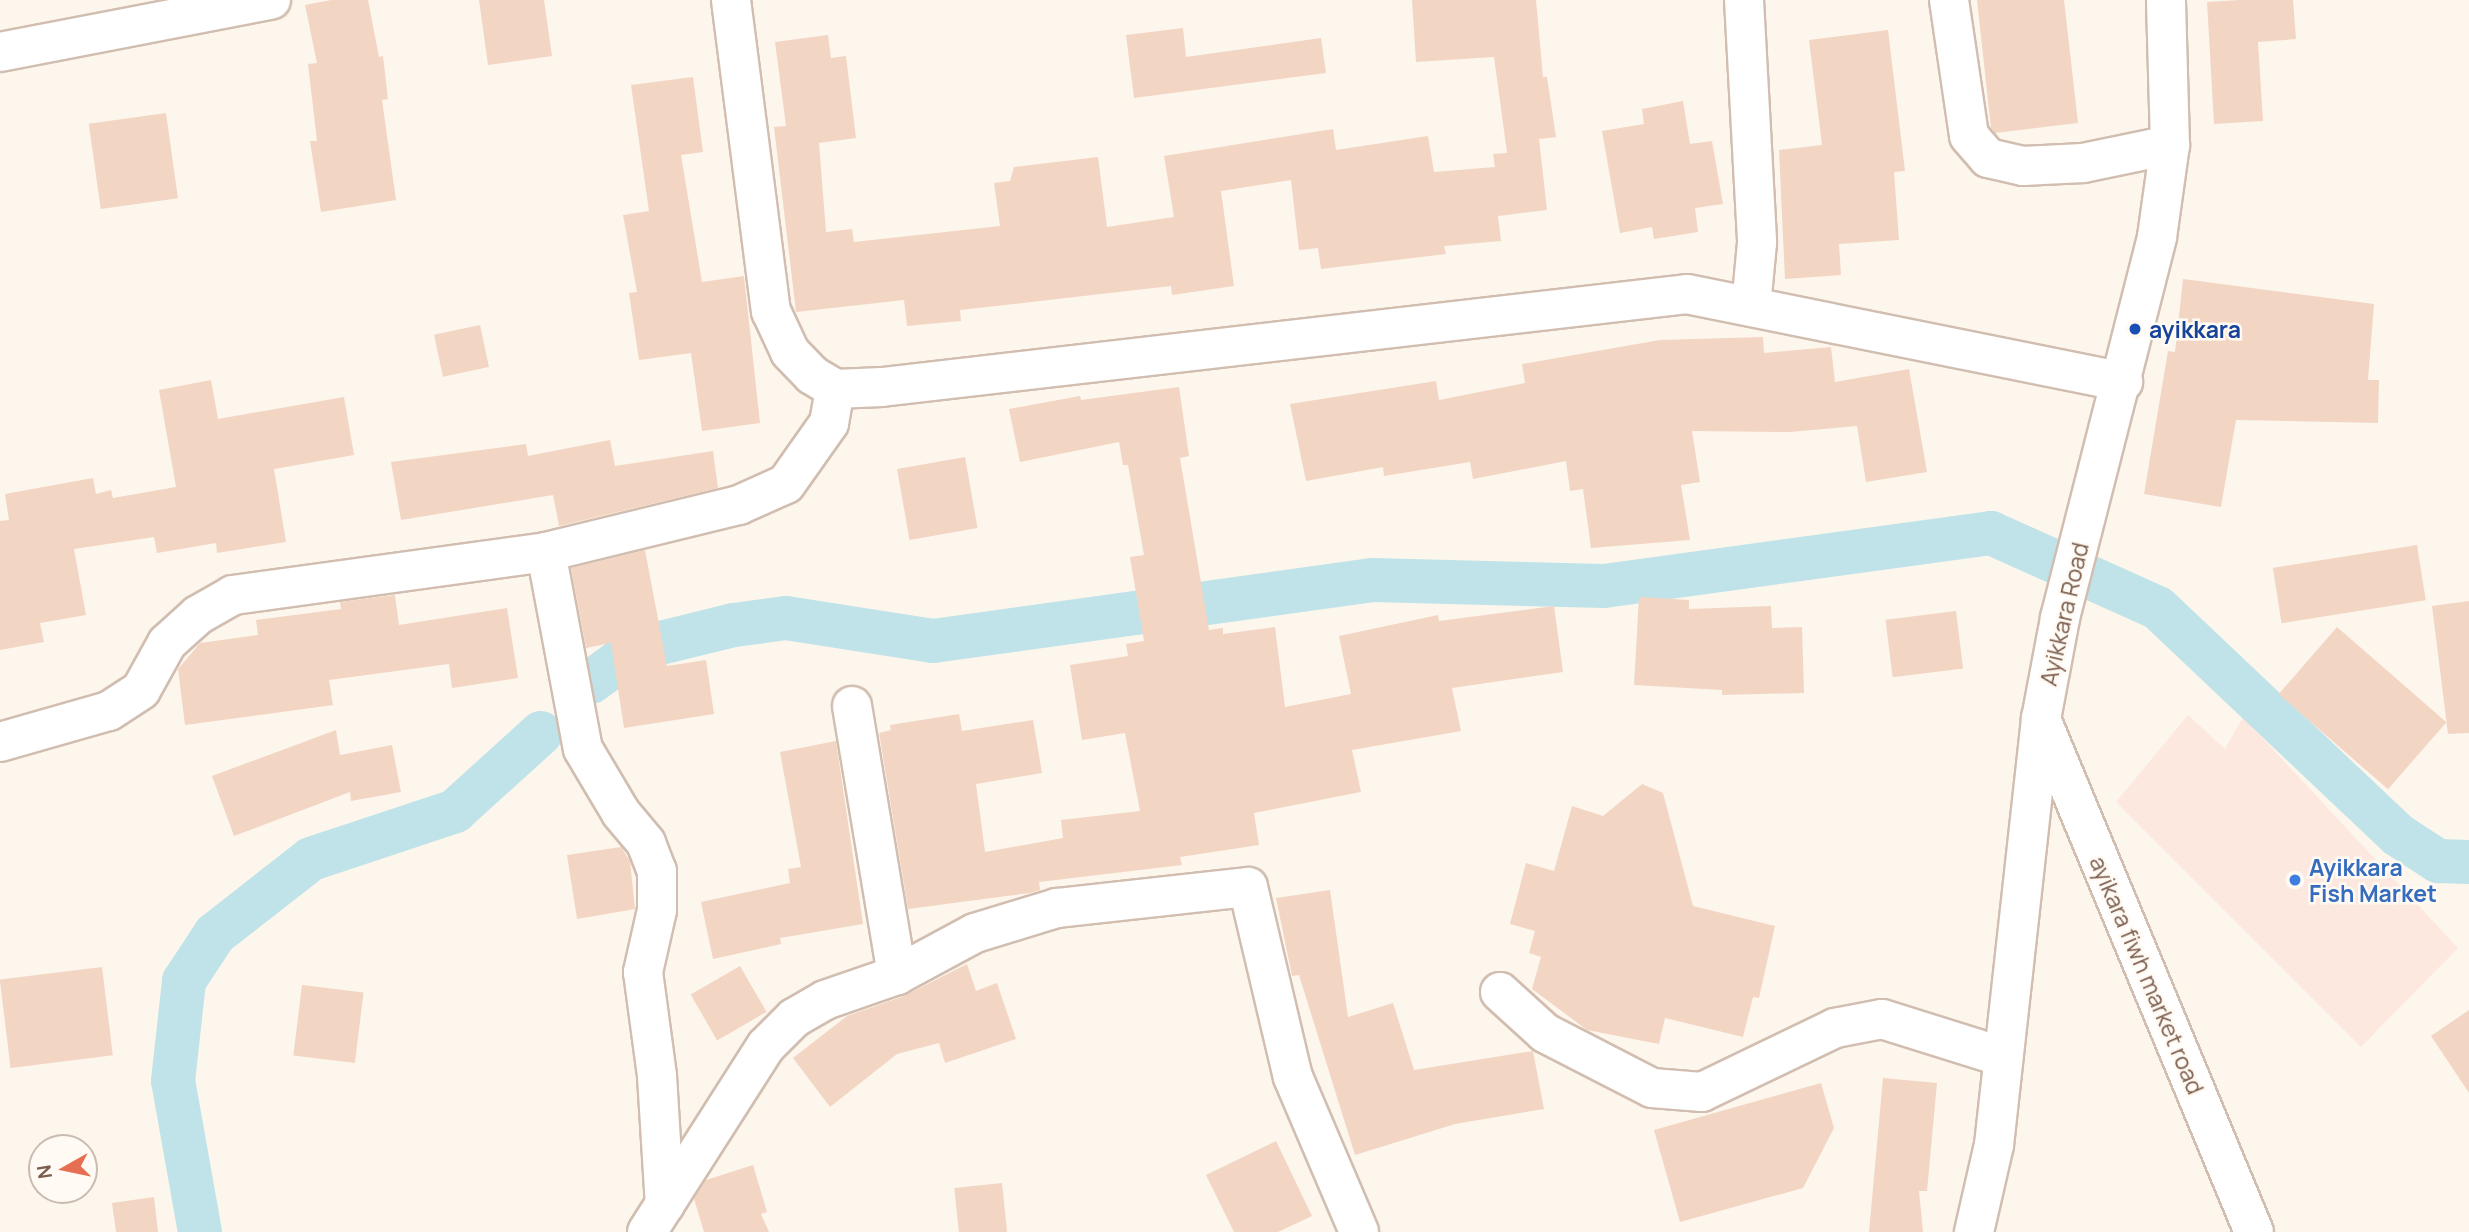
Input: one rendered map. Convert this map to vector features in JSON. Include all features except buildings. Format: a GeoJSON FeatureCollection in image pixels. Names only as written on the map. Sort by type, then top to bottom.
{"type":"FeatureCollection","features":[{"type":"Feature","properties":{"kind":"street"},"geometry":{"type":"LineString","coordinates":[[0,52],[271,0]]}},
{"type":"Feature","properties":{"kind":"street"},"geometry":{"type":"LineString","coordinates":[[731,0],[771,311],[790,352],[812,375],[835,388],[882,387],[1687,293],[2123,382]]}},
{"type":"Feature","properties":{"kind":"street"},"geometry":{"type":"LineString","coordinates":[[1744,0],[1755,175],[1752,307]]}},
{"type":"Feature","properties":{"kind":"street"},"geometry":{"type":"LineString","coordinates":[[1949,0],[1969,136],[1988,158],[2023,166],[2083,163],[2169,145]]}},
{"type":"Feature","properties":{"kind":"street","name":"Ayikkara Road"},"geometry":{"type":"LineString","coordinates":[[1974,1232],[1994,1145],[2041,719],[2060,618],[2123,382],[2157,237],[2169,145],[2166,0]]}},
{"type":"Feature","properties":{"kind":"street"},"geometry":{"type":"LineString","coordinates":[[0,742],[109,710],[141,690],[167,643],[198,615],[233,595],[546,552],[739,505],[786,484],[829,423],[835,388]]}},
{"type":"Feature","properties":{"kind":"street"},"geometry":{"type":"LineString","coordinates":[[546,552],[583,748],[621,813],[646,843],[657,871],[657,910],[643,972],[657,1076],[656,1219]]}},
{"type":"Feature","properties":{"kind":"street"},"geometry":{"type":"LineString","coordinates":[[852,706],[897,975]]}},
{"type":"Feature","properties":{"kind":"street","name":"ayikara fiwh market road"},"geometry":{"type":"LineString","coordinates":[[2041,719],[2254,1232]]}},
{"type":"Feature","properties":{"kind":"street"},"geometry":{"type":"LineString","coordinates":[[656,1219],[766,1046],[794,1018],[825,1000],[897,975],[975,933],[1057,908],[1248,887],[1293,1077],[1359,1232]]}},
{"type":"Feature","properties":{"kind":"street"},"geometry":{"type":"LineString","coordinates":[[1500,992],[1545,1032],[1652,1088],[1702,1092],[1835,1028],[1882,1019],[2004,1057]]}},
{"type":"Feature","properties":{"kind":"shaded area","name":"Ayikkara Fish Market"},"geometry":{"type":"Polygon","coordinates":[[[2188,715],[2225,749],[2243,717],[2458,948],[2361,1047],[2116,802],[2188,715]]]}},
{"type":"Feature","properties":{"kind":"waterway"},"geometry":{"type":"LineString","coordinates":[[591,682],[636,649],[734,625],[786,618],[933,641],[1372,580],[1604,586],[1991,533],[2158,608],[2398,835],[2438,861],[2469,862]]}},
{"type":"Feature","properties":{"kind":"waterway"},"geometry":{"type":"LineString","coordinates":[[200,1232],[173,1081],[184,981],[215,934],[311,859],[455,811],[541,733]]}},
{"type":"Feature","properties":{"kind":"place","name":"ayikkara"},"geometry":{"type":"Point","coordinates":[2135,329]}},
{"type":"Feature","properties":{"kind":"place","name":"Ayikkara Fish Market"},"geometry":{"type":"Point","coordinates":[2295,880]}}]}
